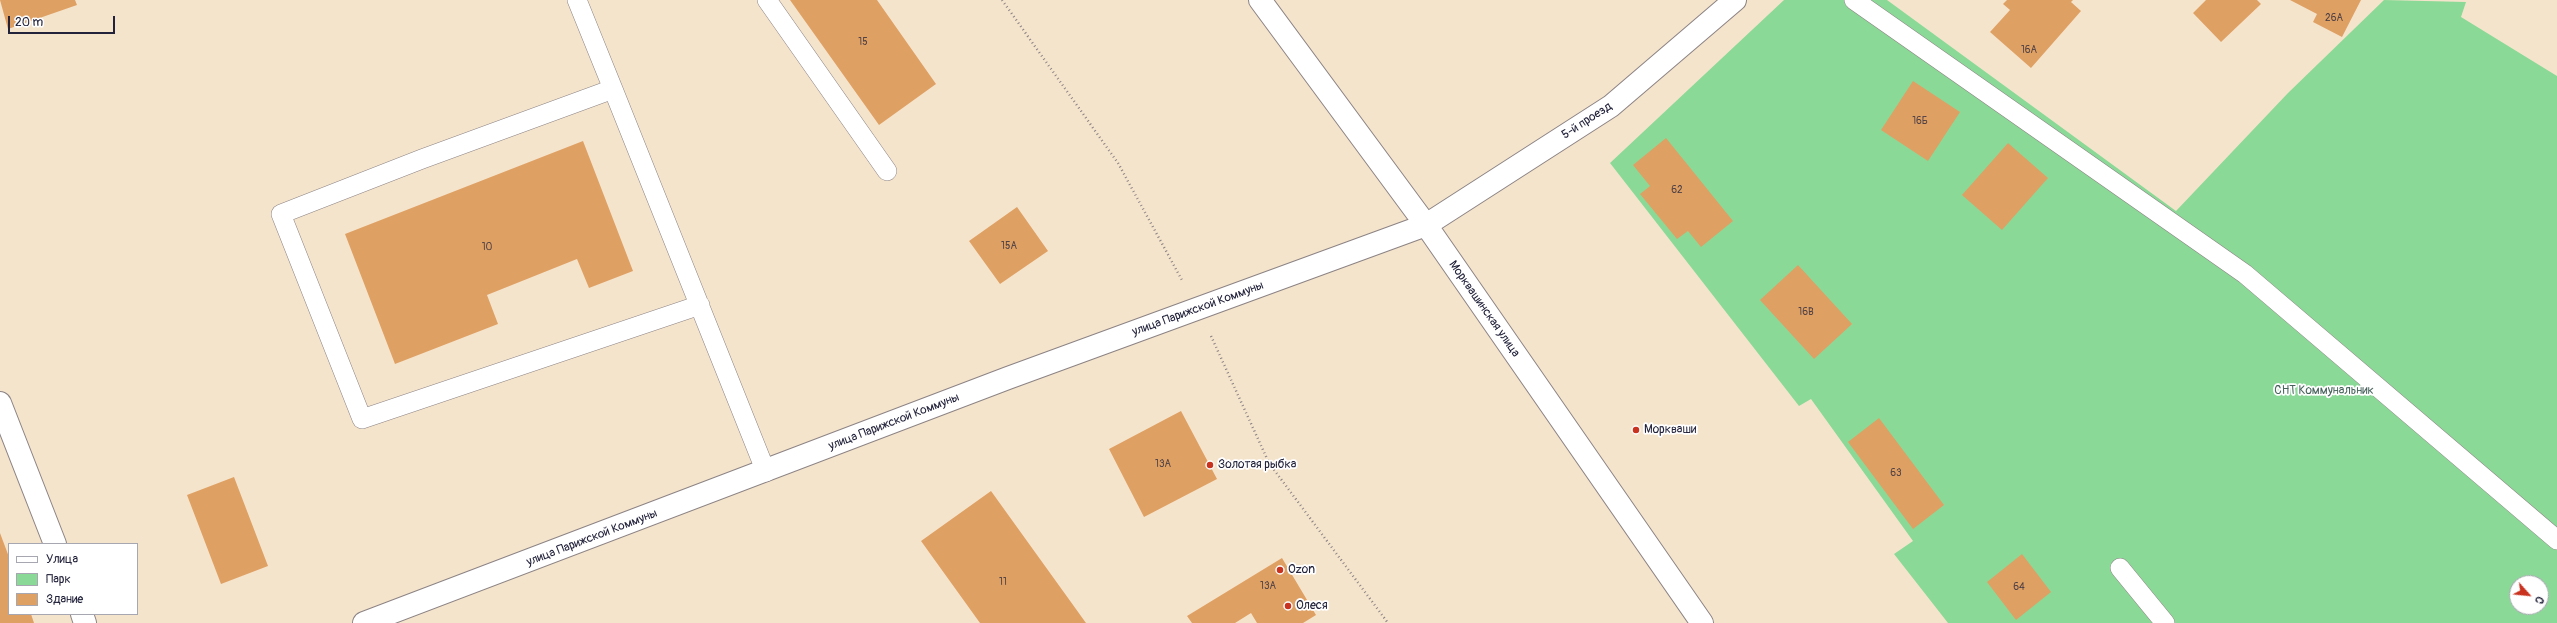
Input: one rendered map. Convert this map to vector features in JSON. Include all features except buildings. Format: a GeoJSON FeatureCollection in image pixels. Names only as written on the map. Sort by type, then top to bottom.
{"type":"FeatureCollection","features":[{"type":"Feature","properties":{"kind":"street","name":"Морквашинская улица"},"geometry":{"type":"LineString","coordinates":[[1260,0],[1426,225],[1702,623]]}},
{"type":"Feature","properties":{"kind":"street","name":"5-й проезд"},"geometry":{"type":"LineString","coordinates":[[1426,225],[1611,106],[1735,0]]}},
{"type":"Feature","properties":{"kind":"street","name":"улица Парижской Коммуны"},"geometry":{"type":"LineString","coordinates":[[364,623],[1198,308],[1426,225]]}},
{"type":"Feature","properties":{"kind":"street"},"geometry":{"type":"LineString","coordinates":[[0,403],[55,543]]}},
{"type":"Feature","properties":{"kind":"lane"},"geometry":{"type":"LineString","coordinates":[[577,0],[766,472]]}},
{"type":"Feature","properties":{"kind":"lane"},"geometry":{"type":"LineString","coordinates":[[767,0],[887,171]]}},
{"type":"Feature","properties":{"kind":"lane"},"geometry":{"type":"LineString","coordinates":[[1854,0],[2245,274],[2557,540]]}},
{"type":"Feature","properties":{"kind":"lane"},"geometry":{"type":"LineString","coordinates":[[613,89],[422,159],[281,214],[362,419],[700,306]]}},
{"type":"Feature","properties":{"kind":"lane"},"geometry":{"type":"LineString","coordinates":[[2120,568],[2165,623]]}},
{"type":"Feature","properties":{"kind":"path"},"geometry":{"type":"LineString","coordinates":[[1002,0],[1118,163],[1198,308],[1269,463],[1388,623]]}},
{"type":"Feature","properties":{"kind":"green space","name":"СНТ Коммунальник"},"geometry":{"type":"Polygon","coordinates":[[[1784,0],[1887,0],[2176,211],[2288,93],[2384,0],[2466,2],[2461,17],[2557,76],[2557,623],[1948,623],[1894,554],[1913,541],[1811,399],[1799,406],[1610,163],[1784,0]]]}},
{"type":"Feature","properties":{"kind":"place","name":"Моркваши"},"geometry":{"type":"Point","coordinates":[1636,430]}},
{"type":"Feature","properties":{"kind":"place","name":"Золотая рыбка"},"geometry":{"type":"Point","coordinates":[1210,465]}},
{"type":"Feature","properties":{"kind":"place","name":"Ozon"},"geometry":{"type":"Point","coordinates":[1280,570]}},
{"type":"Feature","properties":{"kind":"place","name":"Олеся"},"geometry":{"type":"Point","coordinates":[1288,606]}}]}
